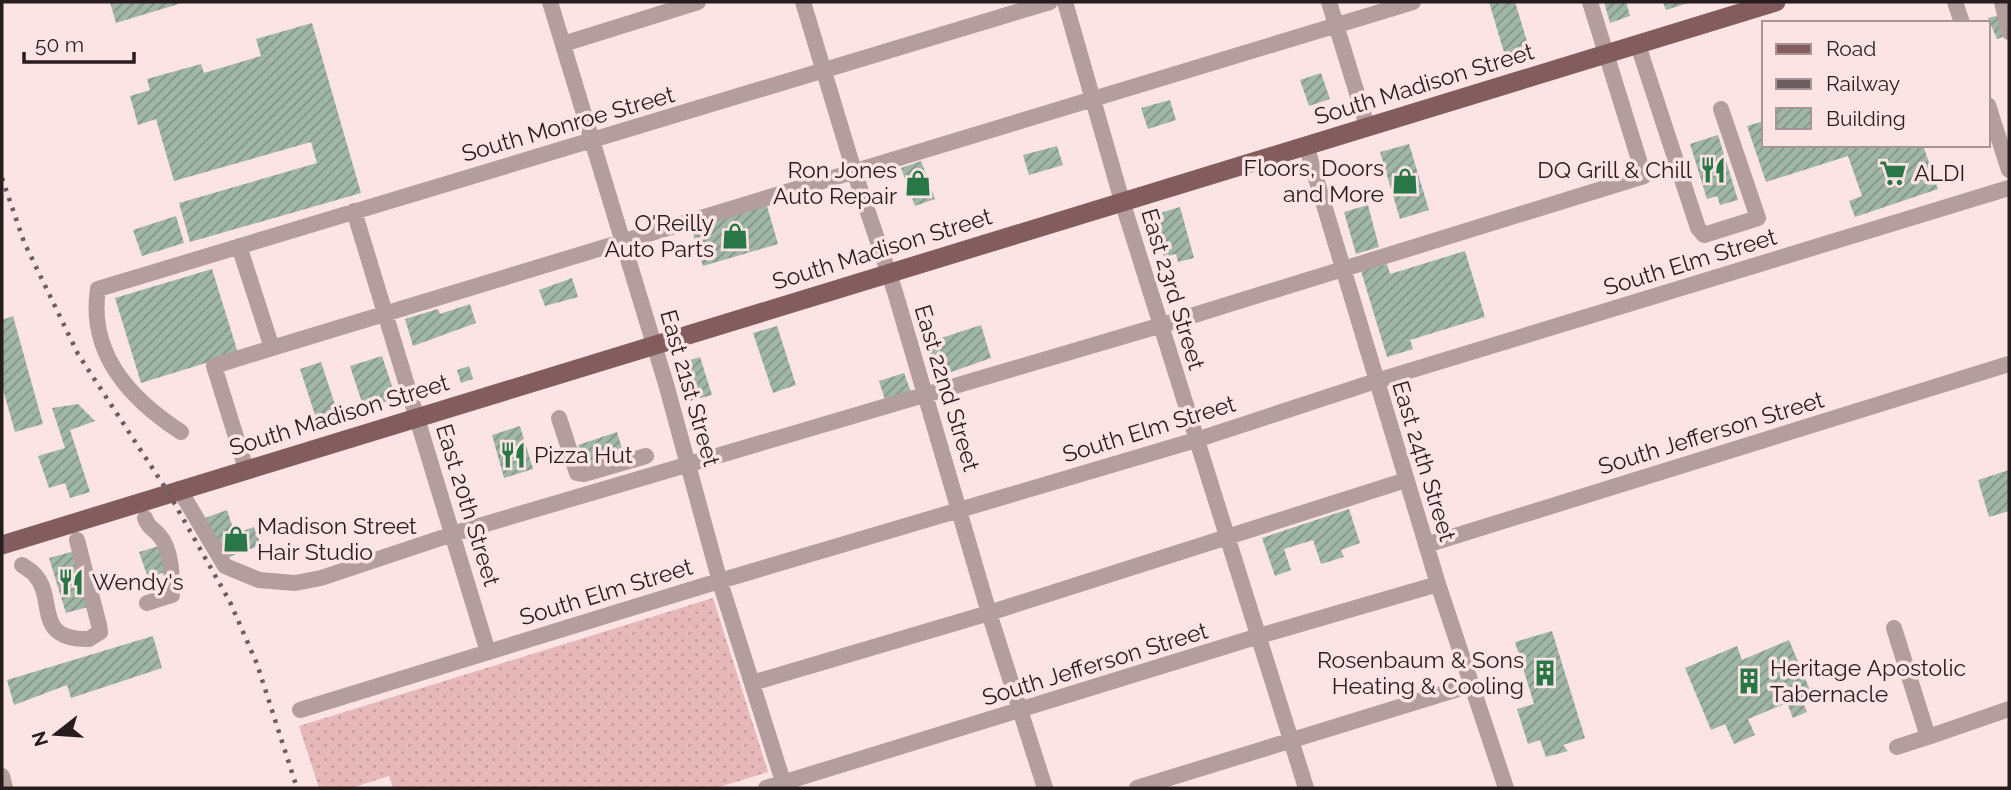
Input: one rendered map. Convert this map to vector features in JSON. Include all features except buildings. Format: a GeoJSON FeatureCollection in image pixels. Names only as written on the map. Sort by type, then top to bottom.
{"type":"FeatureCollection","features":[{"type":"Feature","properties":{"kind":"main road","name":"South Madison Street"},"geometry":{"type":"LineString","coordinates":[[2,545],[1776,2]]}},
{"type":"Feature","properties":{"kind":"street","name":"East 21st Street"},"geometry":{"type":"LineString","coordinates":[[550,2],[654,345],[720,582],[784,785]]}},
{"type":"Feature","properties":{"kind":"street"},"geometry":{"type":"LineString","coordinates":[[563,44],[698,2]]}},
{"type":"Feature","properties":{"kind":"street","name":"East 22nd Street"},"geometry":{"type":"LineString","coordinates":[[803,2],[1045,788]]}},
{"type":"Feature","properties":{"kind":"street","name":"South Monroe Street"},"geometry":{"type":"LineString","coordinates":[[181,432],[139,402],[111,366],[94,312],[97,289],[1050,2]]}},
{"type":"Feature","properties":{"kind":"street","name":"East 23rd Street"},"geometry":{"type":"LineString","coordinates":[[1065,2],[1122,201],[1306,788]]}},
{"type":"Feature","properties":{"kind":"street"},"geometry":{"type":"LineString","coordinates":[[1329,2],[1367,126]]}},
{"type":"Feature","properties":{"kind":"street"},"geometry":{"type":"LineString","coordinates":[[246,469],[214,366],[1413,2]]}},
{"type":"Feature","properties":{"kind":"street"},"geometry":{"type":"LineString","coordinates":[[179,489],[225,566],[259,580],[295,583],[321,578],[453,534],[1162,325],[1342,267],[1644,176],[1590,2]]}},
{"type":"Feature","properties":{"kind":"street"},"geometry":{"type":"LineString","coordinates":[[1955,2],[1961,21]]}},
{"type":"Feature","properties":{"kind":"street"},"geometry":{"type":"LineString","coordinates":[[2002,2],[2009,32]]}},
{"type":"Feature","properties":{"kind":"street"},"geometry":{"type":"LineString","coordinates":[[1637,45],[1698,228],[1704,235],[1758,218],[1721,109]]}},
{"type":"Feature","properties":{"kind":"street"},"geometry":{"type":"LineString","coordinates":[[1990,111],[2009,170]]}},
{"type":"Feature","properties":{"kind":"street","name":"East 24th Street"},"geometry":{"type":"LineString","coordinates":[[1306,145],[1438,584],[1504,788]]}},
{"type":"Feature","properties":{"kind":"street","name":"South Elm Street"},"geometry":{"type":"LineString","coordinates":[[300,710],[1196,440],[1376,382],[2009,188]]}},
{"type":"Feature","properties":{"kind":"street","name":"East 20th Street"},"geometry":{"type":"LineString","coordinates":[[354,211],[488,652]]}},
{"type":"Feature","properties":{"kind":"street"},"geometry":{"type":"LineString","coordinates":[[239,246],[272,348]]}},
{"type":"Feature","properties":{"kind":"street","name":"South Jefferson Street"},"geometry":{"type":"LineString","coordinates":[[1426,545],[2009,363]]}},
{"type":"Feature","properties":{"kind":"street"},"geometry":{"type":"LineString","coordinates":[[559,418],[576,473],[584,474],[646,456]]}},
{"type":"Feature","properties":{"kind":"street"},"geometry":{"type":"LineString","coordinates":[[752,683],[989,612],[1406,480]]}},
{"type":"Feature","properties":{"kind":"street"},"geometry":{"type":"LineString","coordinates":[[145,518],[147,525],[161,536],[173,572],[172,594],[147,603]]}},
{"type":"Feature","properties":{"kind":"street"},"geometry":{"type":"LineString","coordinates":[[22,565],[37,576],[56,630],[65,636],[89,639],[100,632],[77,540]]}},
{"type":"Feature","properties":{"kind":"street","name":"South Jefferson Street"},"geometry":{"type":"LineString","coordinates":[[766,788],[784,785],[1259,636],[1438,584]]}},
{"type":"Feature","properties":{"kind":"street"},"geometry":{"type":"LineString","coordinates":[[1894,628],[1928,737]]}},
{"type":"Feature","properties":{"kind":"street"},"geometry":{"type":"LineString","coordinates":[[1137,788],[1471,685]]}},
{"type":"Feature","properties":{"kind":"street"},"geometry":{"type":"LineString","coordinates":[[1897,747],[2009,709]]}},
{"type":"Feature","properties":{"kind":"street"},"geometry":{"type":"LineString","coordinates":[[2,776],[5,788]]}},
{"type":"Feature","properties":{"kind":"shaded area"},"geometry":{"type":"Polygon","coordinates":[[[713,598],[768,772],[716,788],[393,788],[389,776],[351,788],[319,788],[299,726],[713,598]]]}},
{"type":"Feature","properties":{"kind":"railway"},"geometry":{"type":"LineString","coordinates":[[2,178],[24,242],[78,354],[168,492],[230,602],[257,664],[297,788]]}},
{"type":"Feature","properties":{"kind":"place","name":"DQ Grill & Chill"},"geometry":{"type":"Point","coordinates":[1713,170]}},
{"type":"Feature","properties":{"kind":"place","name":"ALDI"},"geometry":{"type":"Point","coordinates":[1893,173]}},
{"type":"Feature","properties":{"kind":"place","name":"Floors, Doors and More"},"geometry":{"type":"Point","coordinates":[1405,181]}},
{"type":"Feature","properties":{"kind":"place","name":"Ron Jones Auto Repair"},"geometry":{"type":"Point","coordinates":[918,183]}},
{"type":"Feature","properties":{"kind":"place","name":"O'Reilly Auto Parts"},"geometry":{"type":"Point","coordinates":[735,236]}},
{"type":"Feature","properties":{"kind":"place","name":"Pizza Hut"},"geometry":{"type":"Point","coordinates":[513,455]}},
{"type":"Feature","properties":{"kind":"place","name":"Madison Street Hair Studio"},"geometry":{"type":"Point","coordinates":[236,539]}},
{"type":"Feature","properties":{"kind":"place","name":"Wendy's"},"geometry":{"type":"Point","coordinates":[71,582]}},
{"type":"Feature","properties":{"kind":"place","name":"Rosenbaum & Sons Heating & Cooling"},"geometry":{"type":"Point","coordinates":[1545,673]}},
{"type":"Feature","properties":{"kind":"place","name":"Heritage Apostolic Tabernacle"},"geometry":{"type":"Point","coordinates":[1749,681]}}]}
